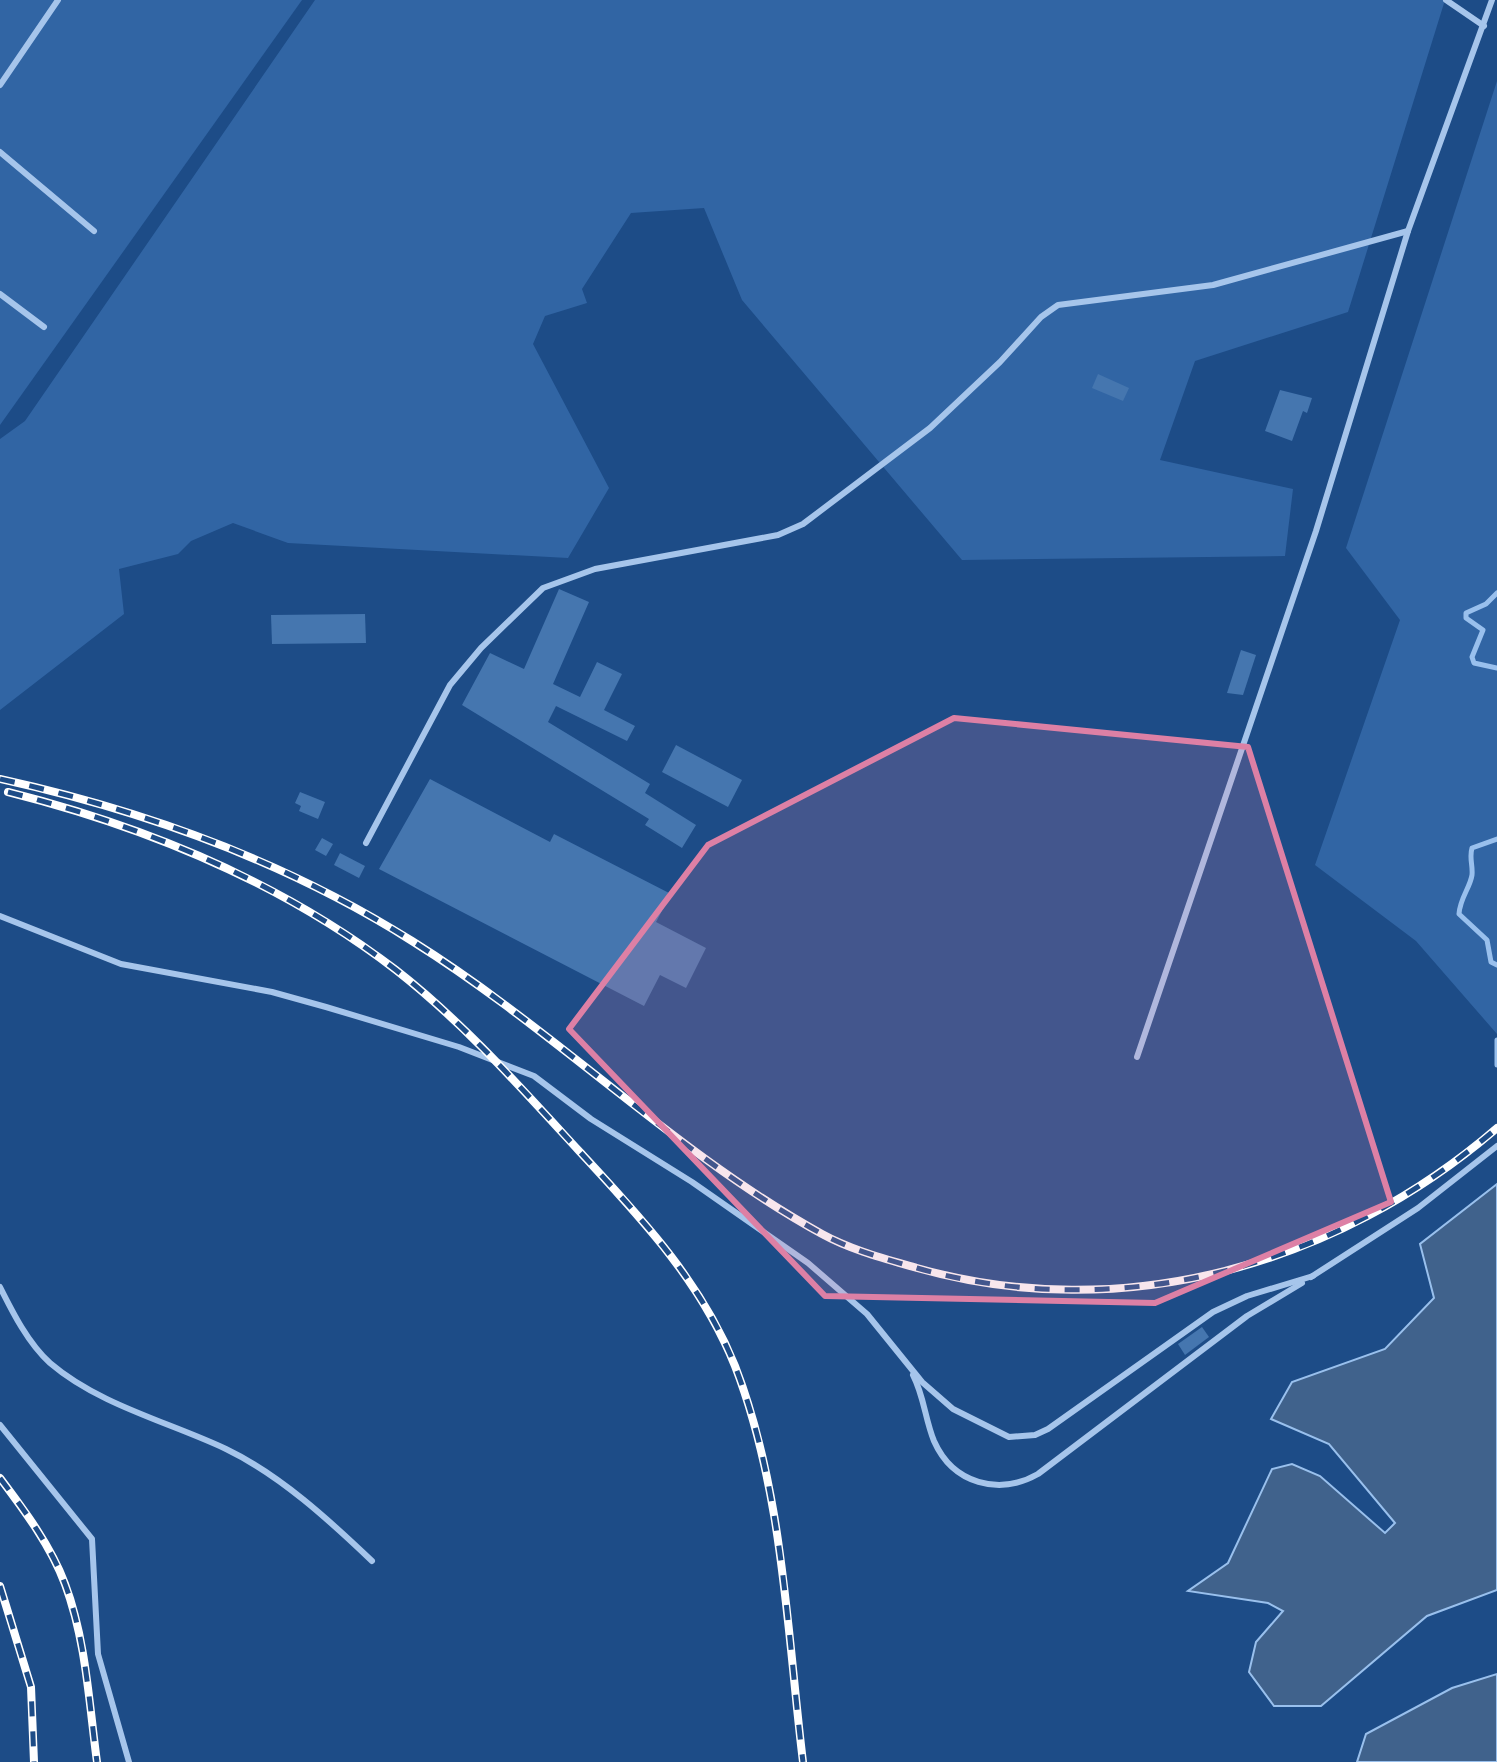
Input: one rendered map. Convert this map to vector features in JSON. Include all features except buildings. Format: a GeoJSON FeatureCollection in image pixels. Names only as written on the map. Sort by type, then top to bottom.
{"type":"FeatureCollection","features":[{"type":"Feature","properties":{"kind":"lane"},"geometry":{"type":"LineString","coordinates":[[0,85],[58,0]]}},
{"type":"Feature","properties":{"kind":"lane"},"geometry":{"type":"LineString","coordinates":[[1446,0],[1484,26]]}},
{"type":"Feature","properties":{"kind":"lane"},"geometry":{"type":"LineString","coordinates":[[1137,1057],[1316,531],[1408,231],[1492,0]]}},
{"type":"Feature","properties":{"kind":"lane"},"geometry":{"type":"LineString","coordinates":[[0,152],[94,231]]}},
{"type":"Feature","properties":{"kind":"lane"},"geometry":{"type":"LineString","coordinates":[[366,843],[450,685],[522,607],[556,581],[618,563],[778,535],[803,524],[930,428],[1000,362],[1041,317],[1058,305],[1213,285],[1408,231]]}},
{"type":"Feature","properties":{"kind":"lane"},"geometry":{"type":"LineString","coordinates":[[0,294],[44,327]]}},
{"type":"Feature","properties":{"kind":"lane"},"geometry":{"type":"LineString","coordinates":[[0,916],[121,964],[272,992],[459,1047],[534,1076],[591,1119],[692,1182],[808,1263],[867,1314],[939,1398],[970,1420],[1009,1437],[1035,1435],[1220,1308],[1313,1276]]}},
{"type":"Feature","properties":{"kind":"lane"},"geometry":{"type":"LineString","coordinates":[[906,1361],[925,1404],[934,1441],[945,1457],[973,1481],[1006,1487],[1038,1474],[1213,1340],[1418,1208],[1497,1146]]}},
{"type":"Feature","properties":{"kind":"lane"},"geometry":{"type":"LineString","coordinates":[[0,1287],[30,1340],[48,1362],[73,1381],[229,1450],[301,1498],[372,1561]]}},
{"type":"Feature","properties":{"kind":"lane"},"geometry":{"type":"LineString","coordinates":[[0,1425],[92,1539],[98,1654],[129,1762]]}},
{"type":"Feature","properties":{"kind":"highlighted area"},"geometry":{"type":"Polygon","coordinates":[[[954,718],[1248,747],[1391,1202],[1155,1303],[825,1296],[569,1029],[708,845],[954,718]]]}},
{"type":"Feature","properties":{"kind":"shaded area"},"geometry":{"type":"Polygon","coordinates":[[[0,0],[302,0],[0,425],[0,0]]]}},
{"type":"Feature","properties":{"kind":"shaded area"},"geometry":{"type":"Polygon","coordinates":[[[315,0],[1445,0],[1348,312],[1195,361],[1160,460],[1293,489],[1285,556],[962,560],[742,300],[704,208],[631,213],[582,289],[587,303],[545,316],[533,344],[609,488],[568,558],[288,543],[233,523],[191,541],[178,554],[119,569],[124,614],[0,710],[0,439],[25,421],[315,0]]]}},
{"type":"Feature","properties":{"kind":"shaded area"},"geometry":{"type":"Polygon","coordinates":[[[1497,81],[1497,1034],[1416,941],[1315,865],[1400,620],[1346,548],[1497,81]]]}},
{"type":"Feature","properties":{"kind":"shaded area"},"geometry":{"type":"Polygon","coordinates":[[[1497,1184],[1497,1590],[1427,1616],[1321,1706],[1274,1706],[1249,1672],[1256,1642],[1283,1611],[1268,1603],[1188,1591],[1228,1563],[1272,1469],[1292,1464],[1320,1476],[1385,1533],[1395,1523],[1329,1444],[1271,1419],[1292,1382],[1385,1349],[1434,1298],[1420,1244],[1497,1184]]]}},
{"type":"Feature","properties":{"kind":"shaded area"},"geometry":{"type":"Polygon","coordinates":[[[1497,1674],[1497,1762],[1357,1762],[1366,1734],[1452,1688],[1497,1674]]]}},
{"type":"Feature","properties":{"kind":"waterway"},"geometry":{"type":"LineString","coordinates":[[1497,593],[1486,604],[1466,613],[1466,618],[1483,630],[1472,657],[1474,663],[1497,668]]}},
{"type":"Feature","properties":{"kind":"waterway"},"geometry":{"type":"LineString","coordinates":[[1497,839],[1472,848],[1472,875],[1459,914],[1487,940],[1491,962],[1497,965]]}},
{"type":"Feature","properties":{"kind":"waterway"},"geometry":{"type":"LineString","coordinates":[[1497,1040],[1497,1065]]}},
{"type":"Feature","properties":{"kind":"railway"},"geometry":{"type":"LineString","coordinates":[[0,779],[161,823],[264,863],[364,912],[465,976],[665,1129],[768,1202],[833,1240],[917,1268],[994,1284],[1072,1290],[1149,1285],[1224,1271],[1298,1248],[1368,1216],[1435,1176],[1497,1128]]}},
{"type":"Feature","properties":{"kind":"railway"},"geometry":{"type":"LineString","coordinates":[[8,792],[162,840],[259,884],[352,939],[421,990],[469,1034],[647,1226],[705,1306],[735,1366],[751,1413],[764,1462],[781,1561],[803,1762]]}},
{"type":"Feature","properties":{"kind":"railway"},"geometry":{"type":"LineString","coordinates":[[0,1478],[45,1542],[65,1584],[82,1649],[97,1762]]}},
{"type":"Feature","properties":{"kind":"railway"},"geometry":{"type":"LineString","coordinates":[[0,1586],[31,1687],[34,1762]]}}]}
